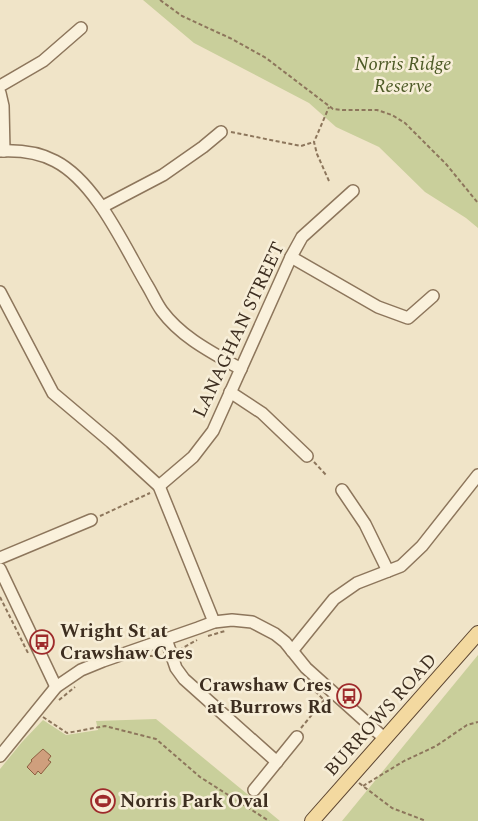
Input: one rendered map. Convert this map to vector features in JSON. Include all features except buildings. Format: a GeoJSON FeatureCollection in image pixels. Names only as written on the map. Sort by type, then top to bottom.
{"type":"FeatureCollection","features":[{"type":"Feature","properties":{"kind":"main road","name":"BURROWS ROAD"},"geometry":{"type":"LineString","coordinates":[[312,821],[478,633]]}},
{"type":"Feature","properties":{"kind":"street"},"geometry":{"type":"LineString","coordinates":[[0,86],[43,61],[81,28]]}},
{"type":"Feature","properties":{"kind":"street"},"geometry":{"type":"LineString","coordinates":[[0,94],[3,106],[2,150],[20,150],[55,161],[70,171],[85,185],[102,207],[162,311],[193,341],[241,368]]}},
{"type":"Feature","properties":{"kind":"street"},"geometry":{"type":"LineString","coordinates":[[102,207],[163,175],[221,132]]}},
{"type":"Feature","properties":{"kind":"street","name":"LANAGHAN STREET"},"geometry":{"type":"LineString","coordinates":[[156,489],[193,457],[212,431],[291,257],[302,237],[353,191]]}},
{"type":"Feature","properties":{"kind":"street"},"geometry":{"type":"LineString","coordinates":[[291,257],[378,307],[408,318],[433,296]]}},
{"type":"Feature","properties":{"kind":"street"},"geometry":{"type":"LineString","coordinates":[[0,292],[53,393],[111,442],[156,489],[214,622]]}},
{"type":"Feature","properties":{"kind":"street"},"geometry":{"type":"LineString","coordinates":[[230,392],[262,413],[308,457]]}},
{"type":"Feature","properties":{"kind":"street"},"geometry":{"type":"LineString","coordinates":[[292,651],[334,598],[357,583],[400,566],[422,546],[478,475]]}},
{"type":"Feature","properties":{"kind":"street"},"geometry":{"type":"LineString","coordinates":[[342,490],[365,524],[388,571]]}},
{"type":"Feature","properties":{"kind":"street"},"geometry":{"type":"LineString","coordinates":[[0,558],[94,518]]}},
{"type":"Feature","properties":{"kind":"street"},"geometry":{"type":"LineString","coordinates":[[0,569],[4,585],[53,692]]}},
{"type":"Feature","properties":{"kind":"street"},"geometry":{"type":"LineString","coordinates":[[0,756],[53,692],[81,670],[214,622],[232,620],[252,622],[274,634],[292,651],[328,696],[384,738]]}},
{"type":"Feature","properties":{"kind":"street"},"geometry":{"type":"LineString","coordinates":[[166,638],[176,668],[184,679],[277,762]]}},
{"type":"Feature","properties":{"kind":"street"},"geometry":{"type":"LineString","coordinates":[[254,790],[297,734]]}},
{"type":"Feature","properties":{"kind":"path"},"geometry":{"type":"LineString","coordinates":[[160,0],[182,16],[232,39],[266,58],[330,106],[344,110],[377,110],[405,122],[446,164],[478,203]]}},
{"type":"Feature","properties":{"kind":"path"},"geometry":{"type":"LineString","coordinates":[[329,181],[317,154],[314,142],[330,106]]}},
{"type":"Feature","properties":{"kind":"path"},"geometry":{"type":"LineString","coordinates":[[221,132],[241,133],[301,146],[314,142]]}},
{"type":"Feature","properties":{"kind":"path"},"geometry":{"type":"LineString","coordinates":[[308,457],[327,476]]}},
{"type":"Feature","properties":{"kind":"path"},"geometry":{"type":"LineString","coordinates":[[94,518],[156,489]]}},
{"type":"Feature","properties":{"kind":"path"},"geometry":{"type":"LineString","coordinates":[[0,597],[32,661]]}},
{"type":"Feature","properties":{"kind":"path"},"geometry":{"type":"LineString","coordinates":[[146,656],[171,653],[201,638],[228,631]]}},
{"type":"Feature","properties":{"kind":"path"},"geometry":{"type":"LineString","coordinates":[[297,734],[328,696],[303,679]]}},
{"type":"Feature","properties":{"kind":"path"},"geometry":{"type":"LineString","coordinates":[[53,692],[56,702],[78,685]]}},
{"type":"Feature","properties":{"kind":"path"},"geometry":{"type":"LineString","coordinates":[[43,717],[67,733],[105,726],[156,739],[200,777],[269,821]]}},
{"type":"Feature","properties":{"kind":"path"},"geometry":{"type":"LineString","coordinates":[[363,786],[404,761],[436,746],[467,725],[478,722]]}},
{"type":"Feature","properties":{"kind":"path"},"geometry":{"type":"LineString","coordinates":[[358,783],[392,808],[426,821]]}},
{"type":"Feature","properties":{"kind":"green space","name":"Norris Ridge Reserve"},"geometry":{"type":"Polygon","coordinates":[[[143,0],[478,0],[478,228],[466,218],[425,192],[379,147],[336,127],[309,103],[194,43],[143,0]]]}},
{"type":"Feature","properties":{"kind":"green space"},"geometry":{"type":"Polygon","coordinates":[[[478,655],[478,821],[342,821],[478,655]]]}},
{"type":"Feature","properties":{"kind":"green space"},"geometry":{"type":"Polygon","coordinates":[[[156,719],[280,821],[0,821],[0,769],[43,720],[66,735],[98,730],[96,721],[156,719]]]}},
{"type":"Feature","properties":{"kind":"place","name":"Wright St at Crawshaw Cres"},"geometry":{"type":"Point","coordinates":[42,642]}},
{"type":"Feature","properties":{"kind":"place","name":"Crawshaw Cres at Burrows Rd"},"geometry":{"type":"Point","coordinates":[349,696]}},
{"type":"Feature","properties":{"kind":"place","name":"Norris Park Oval"},"geometry":{"type":"Point","coordinates":[103,801]}}]}
